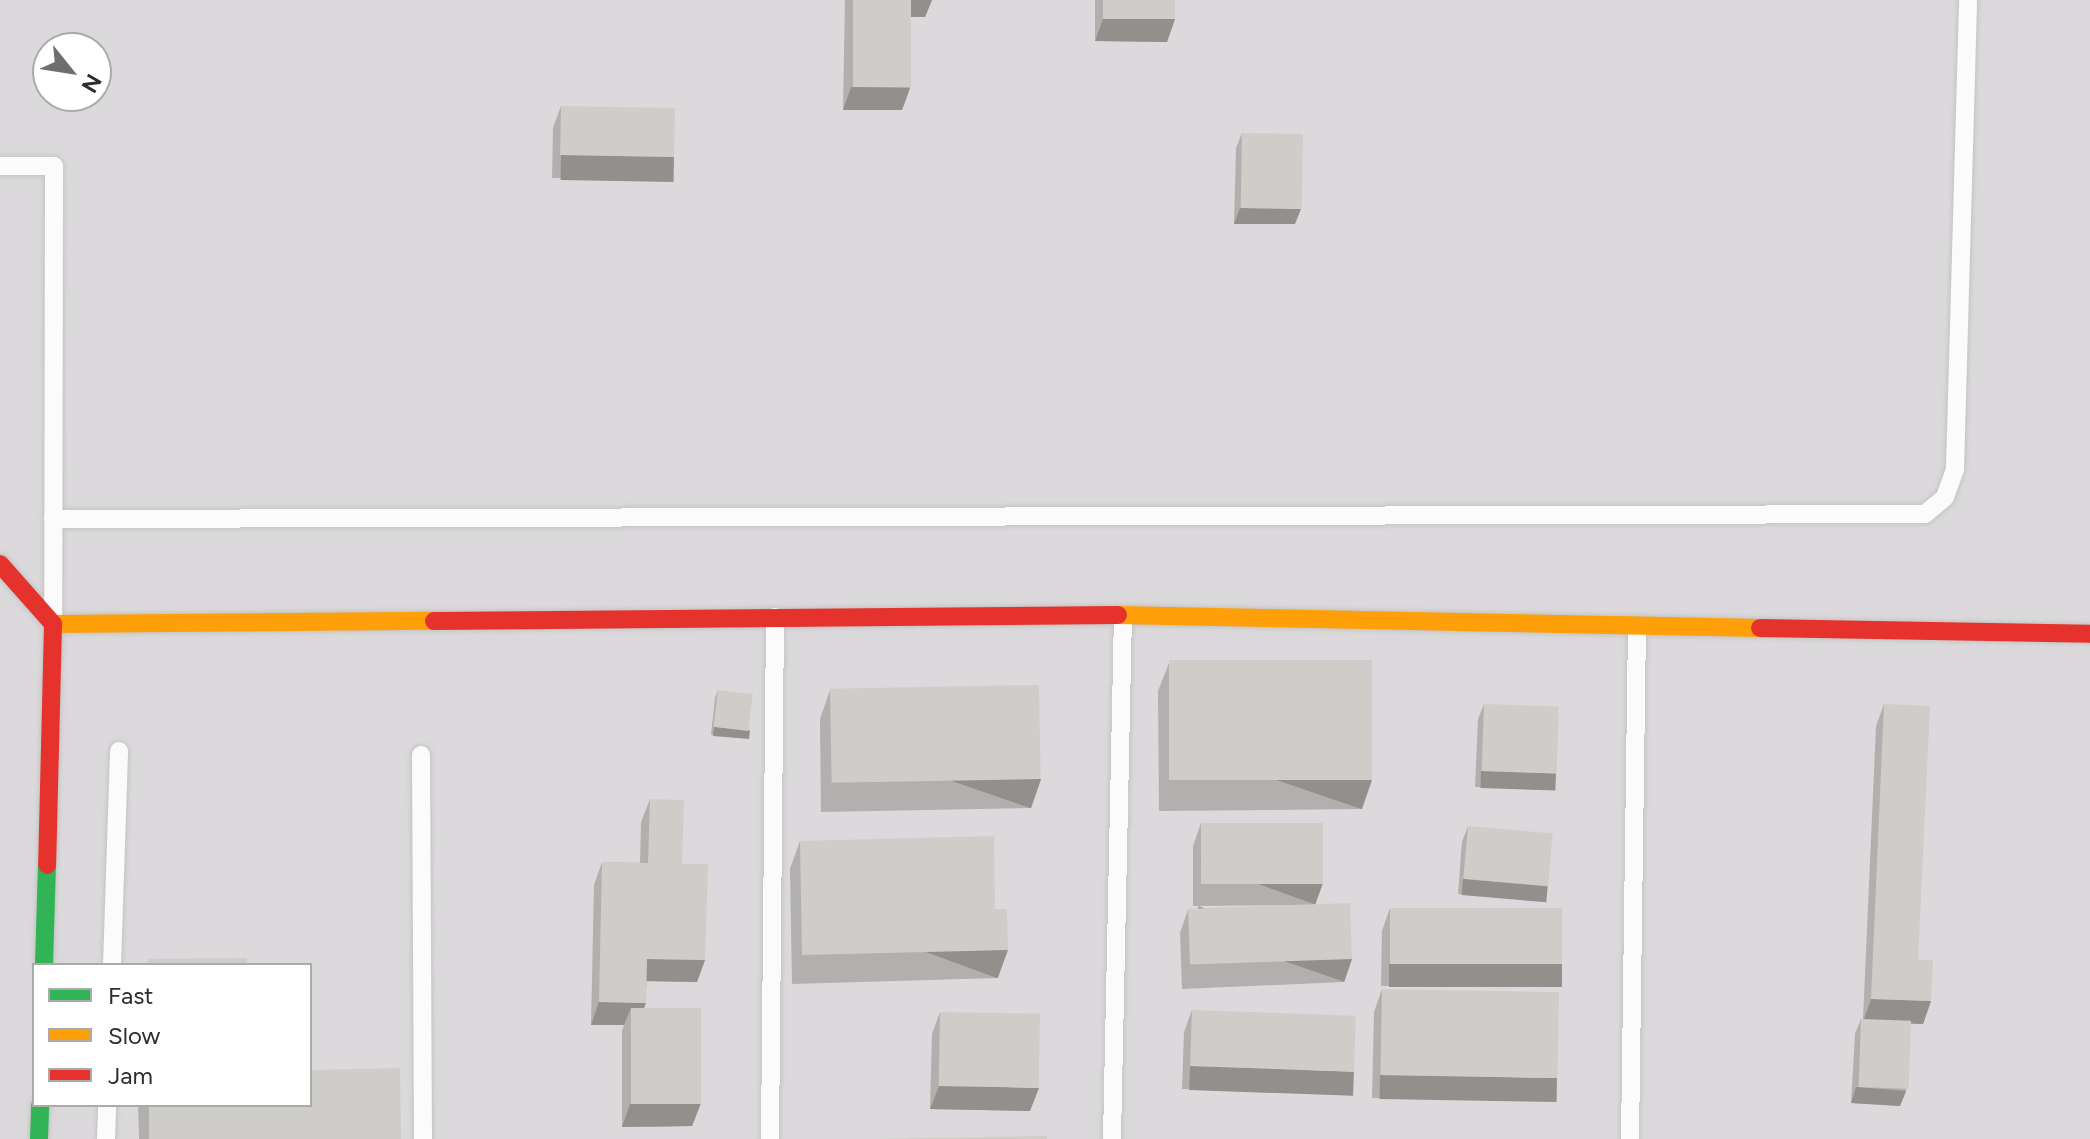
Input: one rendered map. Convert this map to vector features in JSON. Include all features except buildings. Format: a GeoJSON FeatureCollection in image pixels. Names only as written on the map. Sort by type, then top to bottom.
{"type":"FeatureCollection","features":[{"type":"Feature","properties":{"kind":"main road"},"geometry":{"type":"LineString","coordinates":[[0,564],[53,624],[44,963]]}},
{"type":"Feature","properties":{"kind":"main road"},"geometry":{"type":"LineString","coordinates":[[53,624],[775,614],[1123,615],[2090,634]]}},
{"type":"Feature","properties":{"kind":"main road"},"geometry":{"type":"LineString","coordinates":[[39,1139],[40,1107]]}},
{"type":"Feature","properties":{"kind":"lane"},"geometry":{"type":"LineString","coordinates":[[53,519],[1925,514],[1945,497],[1955,469],[1968,0]]}},
{"type":"Feature","properties":{"kind":"lane"},"geometry":{"type":"LineString","coordinates":[[0,166],[54,166],[53,624]]}},
{"type":"Feature","properties":{"kind":"lane"},"geometry":{"type":"LineString","coordinates":[[770,1139],[775,614]]}},
{"type":"Feature","properties":{"kind":"lane"},"geometry":{"type":"LineString","coordinates":[[1112,1139],[1123,615]]}},
{"type":"Feature","properties":{"kind":"lane"},"geometry":{"type":"LineString","coordinates":[[1630,1139],[1637,624]]}},
{"type":"Feature","properties":{"kind":"lane"},"geometry":{"type":"LineString","coordinates":[[112,963],[119,751]]}},
{"type":"Feature","properties":{"kind":"lane"},"geometry":{"type":"LineString","coordinates":[[421,755],[423,1139]]}},
{"type":"Feature","properties":{"kind":"lane"},"geometry":{"type":"LineString","coordinates":[[106,1139],[107,1107]]}},
{"type":"Feature","properties":{"kind":"shaded area"},"geometry":{"type":"Polygon","coordinates":[[[0,0],[2090,0],[2090,1139],[0,1139],[0,0]]]}},
{"type":"Feature","properties":{"kind":"traffic: fast"},"geometry":{"type":"LineString","coordinates":[[44,963],[47,865]]}},
{"type":"Feature","properties":{"kind":"traffic: fast"},"geometry":{"type":"LineString","coordinates":[[39,1139],[40,1107]]}},
{"type":"Feature","properties":{"kind":"traffic: slow"},"geometry":{"type":"LineString","coordinates":[[1118,615],[1760,628]]}},
{"type":"Feature","properties":{"kind":"traffic: slow"},"geometry":{"type":"LineString","coordinates":[[53,624],[434,621]]}},
{"type":"Feature","properties":{"kind":"traffic: jam"},"geometry":{"type":"LineString","coordinates":[[0,564],[53,624],[47,865]]}},
{"type":"Feature","properties":{"kind":"traffic: jam"},"geometry":{"type":"LineString","coordinates":[[434,621],[1118,615]]}},
{"type":"Feature","properties":{"kind":"traffic: jam"},"geometry":{"type":"LineString","coordinates":[[1760,628],[2090,634]]}}]}
